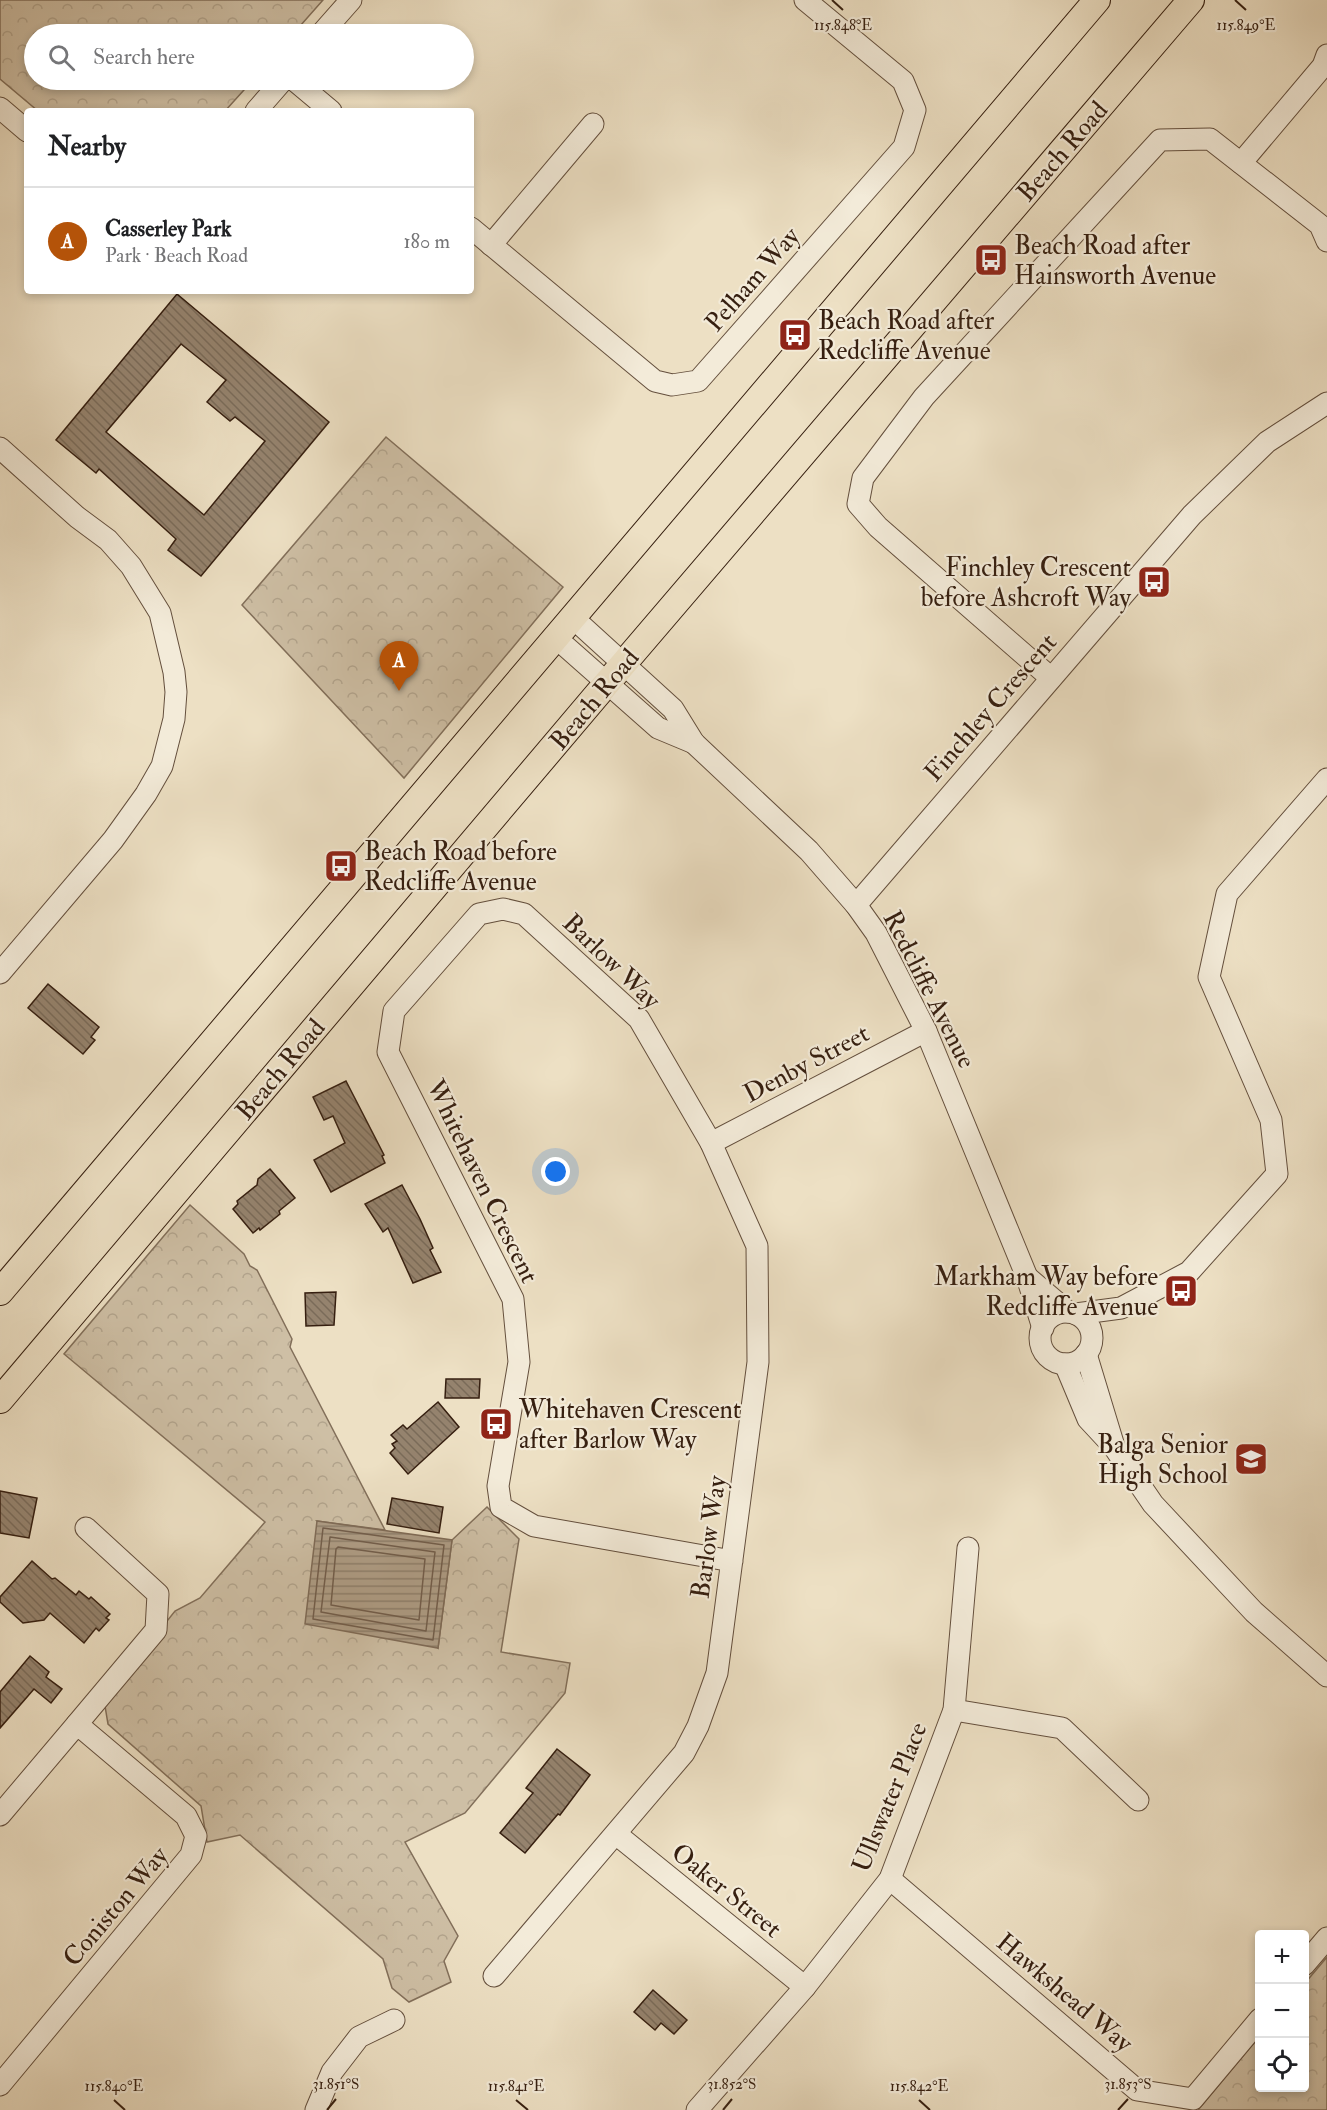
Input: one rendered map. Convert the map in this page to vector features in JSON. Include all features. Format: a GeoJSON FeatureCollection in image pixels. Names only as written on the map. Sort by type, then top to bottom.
{"type":"FeatureCollection","features":[{"type":"Feature","properties":{"kind":"main road"},"geometry":{"type":"LineString","coordinates":[[0,1292],[1097,0]]}},
{"type":"Feature","properties":{"kind":"main road","name":"Beach Road"},"geometry":{"type":"LineString","coordinates":[[0,1400],[1171,12],[1191,0]]}},
{"type":"Feature","properties":{"kind":"street"},"geometry":{"type":"LineString","coordinates":[[330,24],[351,0]]}},
{"type":"Feature","properties":{"kind":"street","name":"Pelham Way"},"geometry":{"type":"LineString","coordinates":[[474,231],[655,381],[672,385],[698,381],[904,147],[915,110],[903,81],[805,0]]}},
{"type":"Feature","properties":{"kind":"street"},"geometry":{"type":"LineString","coordinates":[[1241,163],[1323,66],[1327,55]]}},
{"type":"Feature","properties":{"kind":"street"},"geometry":{"type":"LineString","coordinates":[[259,108],[274,90]]}},
{"type":"Feature","properties":{"kind":"street"},"geometry":{"type":"LineString","coordinates":[[306,90],[327,108]]}},
{"type":"Feature","properties":{"kind":"street"},"geometry":{"type":"LineString","coordinates":[[0,108],[24,128]]}},
{"type":"Feature","properties":{"kind":"street"},"geometry":{"type":"LineString","coordinates":[[491,245],[593,124]]}},
{"type":"Feature","properties":{"kind":"street"},"geometry":{"type":"LineString","coordinates":[[1051,678],[878,527],[858,504],[862,478],[924,397],[1160,140],[1210,139],[1320,225],[1327,241]]}},
{"type":"Feature","properties":{"kind":"street","name":"Finchley Crescent"},"geometry":{"type":"LineString","coordinates":[[856,905],[1192,515],[1267,442],[1327,403]]}},
{"type":"Feature","properties":{"kind":"street"},"geometry":{"type":"LineString","coordinates":[[0,448],[77,517],[108,540],[130,566],[160,613],[174,672],[176,692],[174,719],[162,766],[146,794],[113,840],[0,973]]}},
{"type":"Feature","properties":{"kind":"street","name":"Redcliffe Avenue"},"geometry":{"type":"LineString","coordinates":[[572,617],[673,709],[694,743],[809,851],[856,905],[876,933],[926,1031],[1028,1277],[1043,1328]]}},
{"type":"Feature","properties":{"kind":"street","name":"Redcliffe Avenue"},"geometry":{"type":"LineString","coordinates":[[555,637],[658,728],[694,743]]}},
{"type":"Feature","properties":{"kind":"street"},"geometry":{"type":"LineString","coordinates":[[1121,1308],[1080,1360],[1065,1364],[1050,1358],[1044,1351],[1041,1336],[1043,1328],[1053,1316],[1121,1308],[1189,1272],[1276,1174],[1271,1120],[1209,977],[1227,894],[1327,779]]}},
{"type":"Feature","properties":{"kind":"street","name":"Barlow Way"},"geometry":{"type":"LineString","coordinates":[[494,1976],[684,1753],[698,1726],[717,1673],[758,1362],[757,1246],[711,1143],[639,1019],[524,914],[503,909]]}},
{"type":"Feature","properties":{"kind":"street","name":"Whitehaven Crescent"},"geometry":{"type":"LineString","coordinates":[[503,909],[479,914],[394,1011],[388,1052],[513,1299],[519,1362],[498,1486],[501,1507],[534,1526],[732,1561]]}},
{"type":"Feature","properties":{"kind":"street","name":"Denby Street"},"geometry":{"type":"LineString","coordinates":[[711,1143],[926,1031]]}},
{"type":"Feature","properties":{"kind":"street","name":"Redcliffe Avenue"},"geometry":{"type":"LineString","coordinates":[[1028,1277],[1072,1313]]}},
{"type":"Feature","properties":{"kind":"street"},"geometry":{"type":"LineString","coordinates":[[1072,1313],[1088,1324],[1092,1340],[1088,1351],[1114,1447]]}},
{"type":"Feature","properties":{"kind":"street"},"geometry":{"type":"LineString","coordinates":[[1065,1364],[1088,1419],[1114,1447],[1154,1504],[1254,1612],[1327,1676]]}},
{"type":"Feature","properties":{"kind":"street"},"geometry":{"type":"LineString","coordinates":[[0,1815],[156,1630],[158,1594],[86,1528]]}},
{"type":"Feature","properties":{"kind":"street","name":"Ullswater Place"},"geometry":{"type":"LineString","coordinates":[[697,2110],[805,1987],[890,1879],[954,1710],[969,1548]]}},
{"type":"Feature","properties":{"kind":"street"},"geometry":{"type":"LineString","coordinates":[[954,1710],[1062,1728],[1138,1800]]}},
{"type":"Feature","properties":{"kind":"street","name":"Coniston Way"},"geometry":{"type":"LineString","coordinates":[[0,2085],[191,1855],[196,1836],[186,1816],[77,1724]]}},
{"type":"Feature","properties":{"kind":"street","name":"Oaker Street"},"geometry":{"type":"LineString","coordinates":[[616,1834],[805,1987]]}},
{"type":"Feature","properties":{"kind":"street","name":"Hawkshead Way"},"geometry":{"type":"LineString","coordinates":[[890,1879],[1137,2090],[1193,2099],[1255,2025]]}},
{"type":"Feature","properties":{"kind":"street"},"geometry":{"type":"LineString","coordinates":[[1309,1960],[1327,1938]]}},
{"type":"Feature","properties":{"kind":"street"},"geometry":{"type":"LineString","coordinates":[[316,2110],[332,2073],[359,2037],[394,2020]]}},
{"type":"Feature","properties":{"kind":"green space"},"geometry":{"type":"Polygon","coordinates":[[[0,0],[323,0],[302,24],[24,24],[24,90],[244,90],[228,108],[34,108],[0,79],[0,0]]]}},
{"type":"Feature","properties":{"kind":"green space"},"geometry":{"type":"Polygon","coordinates":[[[386,437],[563,587],[404,778],[242,605],[386,437]]]}},
{"type":"Feature","properties":{"kind":"green space"},"geometry":{"type":"Polygon","coordinates":[[[190,1205],[244,1254],[250,1266],[257,1270],[292,1339],[290,1347],[385,1530],[317,1521],[438,1648],[452,1540],[487,1507],[519,1539],[501,1652],[570,1663],[565,1693],[465,1813],[405,1842],[458,1936],[444,1961],[451,1982],[409,2002],[392,1988],[383,1959],[240,1835],[207,1842],[201,1806],[108,1724],[104,1700],[175,1611],[200,1598],[265,1522],[64,1354],[190,1205]]]}},
{"type":"Feature","properties":{"kind":"green space"},"geometry":{"type":"Polygon","coordinates":[[[1327,1957],[1327,2110],[1198,2110],[1255,2042],[1255,2092],[1309,2092],[1309,1978],[1327,1957]]]}},
{"type":"Feature","properties":{"kind":"water"},"geometry":{"type":"Polygon","coordinates":[[[317,1521],[452,1540],[438,1648],[305,1624],[317,1521]]]}},
{"type":"Feature","properties":{"kind":"building"},"geometry":{"type":"Polygon","coordinates":[[[177,294],[329,422],[201,576],[168,550],[176,539],[99,469],[96,473],[56,440],[177,294]],[[181,344],[106,432],[204,515],[265,441],[235,417],[230,421],[207,402],[226,380],[181,344]]]}},
{"type":"Feature","properties":{"kind":"building"},"geometry":{"type":"Polygon","coordinates":[[[48,984],[99,1027],[91,1037],[95,1040],[83,1054],[28,1008],[48,984]]]}},
{"type":"Feature","properties":{"kind":"building"},"geometry":{"type":"Polygon","coordinates":[[[346,1081],[384,1155],[382,1156],[385,1163],[331,1192],[314,1160],[345,1143],[333,1116],[324,1120],[313,1097],[346,1081]]]}},
{"type":"Feature","properties":{"kind":"building"},"geometry":{"type":"Polygon","coordinates":[[[270,1169],[295,1198],[279,1211],[280,1214],[253,1233],[233,1209],[238,1204],[237,1201],[257,1185],[258,1179],[270,1169]]]}},
{"type":"Feature","properties":{"kind":"building"},"geometry":{"type":"Polygon","coordinates":[[[402,1185],[433,1248],[430,1250],[441,1272],[413,1283],[388,1228],[383,1232],[365,1204],[402,1185]]]}},
{"type":"Feature","properties":{"kind":"building"},"geometry":{"type":"Polygon","coordinates":[[[336,1292],[334,1325],[306,1326],[305,1293],[336,1292]]]}},
{"type":"Feature","properties":{"kind":"building"},"geometry":{"type":"Polygon","coordinates":[[[446,1379],[480,1379],[479,1398],[445,1398],[446,1379]]]}},
{"type":"Feature","properties":{"kind":"building"},"geometry":{"type":"Polygon","coordinates":[[[438,1402],[459,1427],[408,1474],[390,1453],[395,1448],[392,1444],[397,1441],[391,1435],[403,1425],[407,1429],[438,1402]]]}},
{"type":"Feature","properties":{"kind":"building"},"geometry":{"type":"Polygon","coordinates":[[[0,1491],[37,1498],[29,1538],[0,1533],[0,1491]]]}},
{"type":"Feature","properties":{"kind":"building"},"geometry":{"type":"Polygon","coordinates":[[[392,1498],[443,1507],[439,1533],[387,1524],[392,1498]]]}},
{"type":"Feature","properties":{"kind":"building"},"geometry":{"type":"Polygon","coordinates":[[[32,1561],[52,1579],[55,1578],[76,1595],[79,1591],[89,1599],[91,1597],[110,1614],[106,1618],[109,1620],[99,1631],[96,1628],[84,1643],[50,1613],[44,1620],[23,1623],[0,1602],[0,1597],[32,1561]]]}},
{"type":"Feature","properties":{"kind":"building"},"geometry":{"type":"Polygon","coordinates":[[[30,1656],[49,1672],[46,1677],[62,1689],[51,1703],[34,1689],[0,1728],[0,1692],[30,1656]]]}},
{"type":"Feature","properties":{"kind":"building"},"geometry":{"type":"Polygon","coordinates":[[[557,1749],[590,1775],[560,1815],[558,1814],[525,1853],[500,1833],[533,1793],[526,1788],[557,1749]]]}},
{"type":"Feature","properties":{"kind":"building"},"geometry":{"type":"Polygon","coordinates":[[[653,1990],[687,2020],[674,2034],[661,2023],[655,2030],[634,2012],[653,1990]]]}},
{"type":"Feature","properties":{"kind":"place","name":"Beach Road after Hainsworth Avenue"},"geometry":{"type":"Point","coordinates":[991,260]}},
{"type":"Feature","properties":{"kind":"place","name":"Beach Road after Redcliffe Avenue"},"geometry":{"type":"Point","coordinates":[795,335]}},
{"type":"Feature","properties":{"kind":"place","name":"Finchley Crescent before Ashcroft Way"},"geometry":{"type":"Point","coordinates":[1154,582]}},
{"type":"Feature","properties":{"kind":"place","name":"Casserley Park"},"geometry":{"type":"Point","coordinates":[399,691]}},
{"type":"Feature","properties":{"kind":"place","name":"Beach Road before Redcliffe Avenue"},"geometry":{"type":"Point","coordinates":[341,866]}},
{"type":"Feature","properties":{"kind":"place","name":"Markham Way before Redcliffe Avenue"},"geometry":{"type":"Point","coordinates":[1181,1291]}},
{"type":"Feature","properties":{"kind":"place","name":"Whitehaven Crescent after Barlow Way"},"geometry":{"type":"Point","coordinates":[496,1424]}},
{"type":"Feature","properties":{"kind":"place","name":"Balga Senior High School"},"geometry":{"type":"Point","coordinates":[1251,1459]}}]}
